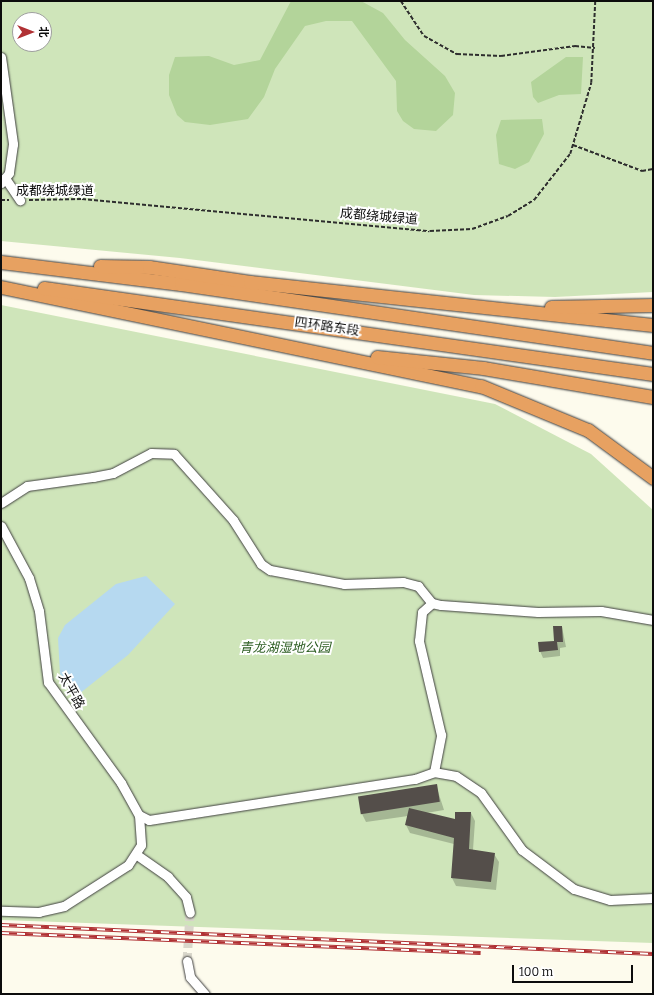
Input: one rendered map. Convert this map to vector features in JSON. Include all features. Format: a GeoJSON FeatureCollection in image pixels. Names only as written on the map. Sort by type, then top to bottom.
{"type":"FeatureCollection","features":[{"type":"Feature","properties":{"kind":"highway","name":"四环路东段"},"geometry":{"type":"LineString","coordinates":[[1,262],[189,285],[653,353]]}},
{"type":"Feature","properties":{"kind":"highway"},"geometry":{"type":"LineString","coordinates":[[19,264],[149,267],[653,325]]}},
{"type":"Feature","properties":{"kind":"highway","name":"四环路东段"},"geometry":{"type":"LineString","coordinates":[[1,282],[653,374]]}},
{"type":"Feature","properties":{"kind":"highway"},"geometry":{"type":"LineString","coordinates":[[1,287],[481,386],[588,430],[653,478]]}},
{"type":"Feature","properties":{"kind":"highway"},"geometry":{"type":"LineString","coordinates":[[488,307],[653,305]]}},
{"type":"Feature","properties":{"kind":"highway"},"geometry":{"type":"LineString","coordinates":[[302,349],[483,368],[653,397]]}},
{"type":"Feature","properties":{"kind":"street"},"geometry":{"type":"LineString","coordinates":[[1,57],[12,144],[9,173],[3,181],[20,200]]}},
{"type":"Feature","properties":{"kind":"street"},"geometry":{"type":"LineString","coordinates":[[1,503],[27,486],[106,474],[151,453],[174,454],[233,520],[261,564],[270,570],[344,584],[403,582],[418,586],[432,603],[538,612],[601,610],[653,620]]}},
{"type":"Feature","properties":{"kind":"street","name":"太平路"},"geometry":{"type":"LineString","coordinates":[[1,526],[33,591],[48,682],[121,783],[139,815],[141,844],[137,855]]}},
{"type":"Feature","properties":{"kind":"street"},"geometry":{"type":"LineString","coordinates":[[432,603],[422,612],[419,641],[441,735],[434,772]]}},
{"type":"Feature","properties":{"kind":"street"},"geometry":{"type":"LineString","coordinates":[[139,815],[157,819],[415,779],[434,772],[456,776],[481,793],[522,850],[574,889],[610,900],[653,898]]}},
{"type":"Feature","properties":{"kind":"street"},"geometry":{"type":"LineString","coordinates":[[1,911],[39,912],[64,906],[86,895],[137,855],[168,876],[186,897],[190,913]]}},
{"type":"Feature","properties":{"kind":"street"},"geometry":{"type":"LineString","coordinates":[[187,961],[190,977],[205,994]]}},
{"type":"Feature","properties":{"kind":"path"},"geometry":{"type":"LineString","coordinates":[[212,1],[241,1]]}},
{"type":"Feature","properties":{"kind":"path"},"geometry":{"type":"LineString","coordinates":[[401,1],[424,36],[457,54],[502,56],[575,46],[595,48]]}},
{"type":"Feature","properties":{"kind":"path","name":"成都绕城绿道"},"geometry":{"type":"LineString","coordinates":[[1,200],[82,199],[430,231],[472,229],[508,216],[534,200],[573,145],[591,83],[595,48],[595,1]]}},
{"type":"Feature","properties":{"kind":"path"},"geometry":{"type":"LineString","coordinates":[[573,145],[642,171],[653,169]]}},
{"type":"Feature","properties":{"kind":"green space"},"geometry":{"type":"Polygon","coordinates":[[[1,1],[653,1],[653,292],[555,297],[474,295],[180,258],[1,241],[1,1]]]}},
{"type":"Feature","properties":{"kind":"green space"},"geometry":{"type":"Polygon","coordinates":[[[291,1],[361,1],[383,13],[405,40],[445,76],[455,93],[453,115],[436,131],[414,129],[403,121],[397,111],[396,81],[352,21],[326,21],[305,26],[275,69],[264,97],[248,119],[210,125],[185,122],[177,115],[169,95],[169,75],[175,57],[209,56],[234,65],[260,60],[291,1]]]}},
{"type":"Feature","properties":{"kind":"green space"},"geometry":{"type":"Polygon","coordinates":[[[566,57],[583,57],[581,94],[559,95],[538,103],[533,97],[531,82],[566,57]]]}},
{"type":"Feature","properties":{"kind":"green space"},"geometry":{"type":"Polygon","coordinates":[[[542,119],[544,134],[529,162],[515,169],[499,164],[496,135],[501,120],[542,119]]]}},
{"type":"Feature","properties":{"kind":"green space","name":"青龙湖湿地公园"},"geometry":{"type":"Polygon","coordinates":[[[1,305],[495,404],[591,454],[653,510],[653,943],[1,920],[1,305]]]}},
{"type":"Feature","properties":{"kind":"water"},"geometry":{"type":"Polygon","coordinates":[[[146,576],[175,604],[128,655],[79,694],[60,674],[58,638],[65,625],[116,584],[146,576]]]}},
{"type":"Feature","properties":{"kind":"building"},"geometry":{"type":"Polygon","coordinates":[[[553,626],[562,626],[563,642],[557,642],[558,650],[539,652],[538,642],[554,641],[553,626]]]}},
{"type":"Feature","properties":{"kind":"building"},"geometry":{"type":"Polygon","coordinates":[[[437,784],[440,802],[361,814],[358,797],[437,784]]]}},
{"type":"Feature","properties":{"kind":"building"},"geometry":{"type":"Polygon","coordinates":[[[409,808],[455,819],[455,812],[471,812],[469,849],[495,853],[491,882],[451,878],[454,838],[405,825],[409,808]]]}},
{"type":"Feature","properties":{"kind":"tunnel"},"geometry":{"type":"LineString","coordinates":[[187,961],[190,913]]}},
{"type":"Feature","properties":{"kind":"railway"},"geometry":{"type":"LineString","coordinates":[[1,925],[653,954]]}},
{"type":"Feature","properties":{"kind":"railway"},"geometry":{"type":"LineString","coordinates":[[1,933],[481,953]]}}]}
